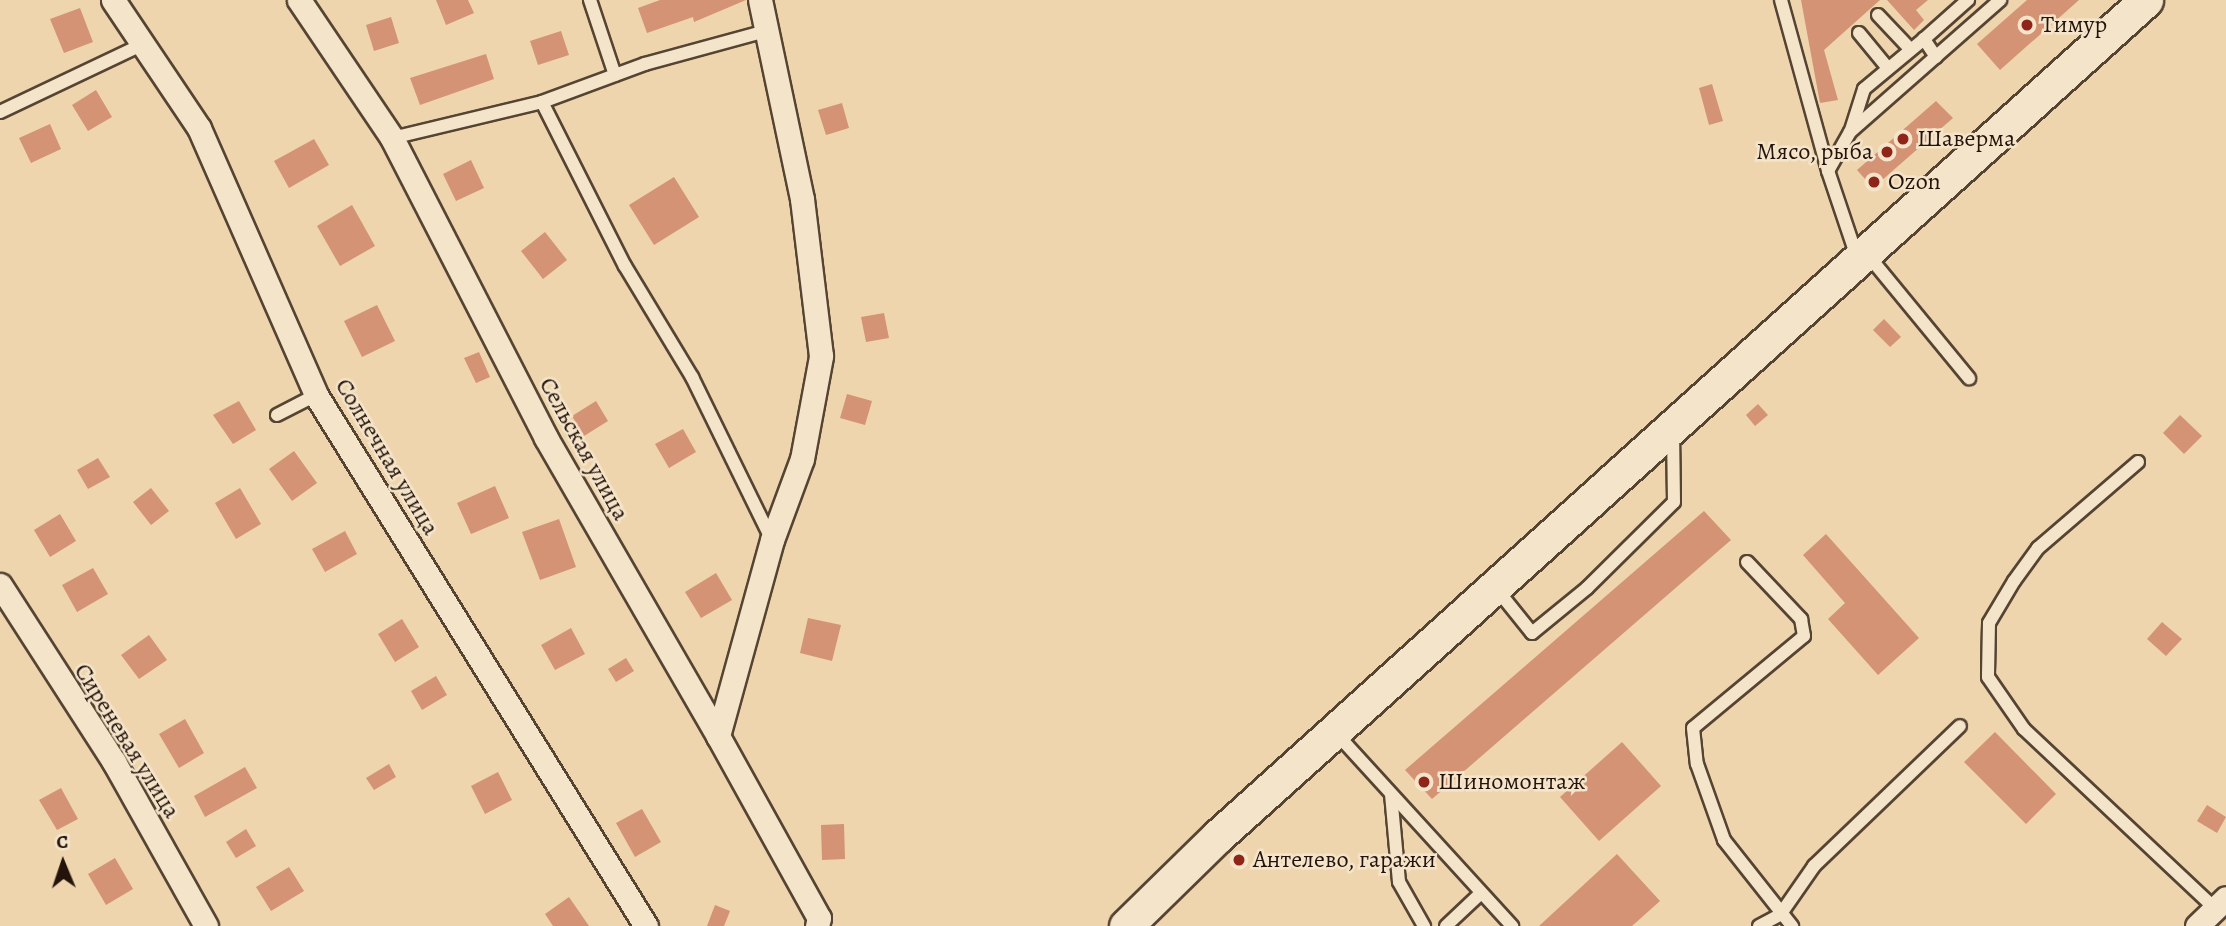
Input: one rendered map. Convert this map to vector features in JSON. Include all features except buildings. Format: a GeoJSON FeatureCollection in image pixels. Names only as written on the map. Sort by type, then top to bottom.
{"type":"FeatureCollection","features":[{"type":"Feature","properties":{"kind":"main road"},"geometry":{"type":"LineString","coordinates":[[1133,924],[1335,731],[2146,0]]}},
{"type":"Feature","properties":{"kind":"street","name":"Солнечная улица"},"geometry":{"type":"LineString","coordinates":[[113,0],[210,149],[316,395],[646,926]]}},
{"type":"Feature","properties":{"kind":"street","name":"Сельская улица"},"geometry":{"type":"LineString","coordinates":[[299,0],[392,138],[546,439],[718,736],[819,918],[817,926]]}},
{"type":"Feature","properties":{"kind":"street"},"geometry":{"type":"LineString","coordinates":[[718,736],[772,540],[803,459],[821,356],[802,199],[760,0]]}},
{"type":"Feature","properties":{"kind":"street","name":"Сиреневая улица"},"geometry":{"type":"LineString","coordinates":[[0,585],[114,762],[206,926]]}},
{"type":"Feature","properties":{"kind":"street"},"geometry":{"type":"LineString","coordinates":[[2197,926],[2221,904]]}},
{"type":"Feature","properties":{"kind":"lane"},"geometry":{"type":"LineString","coordinates":[[590,0],[615,75]]}},
{"type":"Feature","properties":{"kind":"lane"},"geometry":{"type":"LineString","coordinates":[[1781,0],[1837,212],[1862,257],[1969,378]]}},
{"type":"Feature","properties":{"kind":"lane"},"geometry":{"type":"LineString","coordinates":[[1828,171],[1850,132],[1864,89],[1968,0]]}},
{"type":"Feature","properties":{"kind":"lane"},"geometry":{"type":"LineString","coordinates":[[1850,132],[2000,0]]}},
{"type":"Feature","properties":{"kind":"lane"},"geometry":{"type":"LineString","coordinates":[[1878,15],[1910,49]]}},
{"type":"Feature","properties":{"kind":"lane"},"geometry":{"type":"LineString","coordinates":[[392,138],[542,102],[615,75],[766,31]]}},
{"type":"Feature","properties":{"kind":"lane"},"geometry":{"type":"LineString","coordinates":[[1859,33],[1887,67]]}},
{"type":"Feature","properties":{"kind":"lane"},"geometry":{"type":"LineString","coordinates":[[1924,39],[1936,57]]}},
{"type":"Feature","properties":{"kind":"lane"},"geometry":{"type":"LineString","coordinates":[[0,112],[143,44]]}},
{"type":"Feature","properties":{"kind":"lane"},"geometry":{"type":"LineString","coordinates":[[542,102],[625,266],[692,377],[772,540]]}},
{"type":"Feature","properties":{"kind":"lane"},"geometry":{"type":"LineString","coordinates":[[277,415],[316,395]]}},
{"type":"Feature","properties":{"kind":"lane"},"geometry":{"type":"LineString","coordinates":[[1495,587],[1532,633],[1587,589],[1674,502],[1673,427]]}},
{"type":"Feature","properties":{"kind":"lane"},"geometry":{"type":"LineString","coordinates":[[2138,462],[2038,548],[2014,581],[1989,622],[1988,677],[1998,700],[2024,729],[2221,904]]}},
{"type":"Feature","properties":{"kind":"lane"},"geometry":{"type":"LineString","coordinates":[[1747,562],[1801,619],[1804,636],[1693,728],[1698,764],[1724,840],[1780,915],[1792,926]]}},
{"type":"Feature","properties":{"kind":"lane"},"geometry":{"type":"LineString","coordinates":[[1759,926],[1780,915],[1814,866],[1960,726]]}},
{"type":"Feature","properties":{"kind":"lane"},"geometry":{"type":"LineString","coordinates":[[1335,731],[1512,926]]}},
{"type":"Feature","properties":{"kind":"lane"},"geometry":{"type":"LineString","coordinates":[[1391,793],[1399,882],[1424,926]]}},
{"type":"Feature","properties":{"kind":"lane"},"geometry":{"type":"LineString","coordinates":[[1446,926],[1481,893]]}},
{"type":"Feature","properties":{"kind":"place","name":"Тимур"},"geometry":{"type":"Point","coordinates":[2027,25]}},
{"type":"Feature","properties":{"kind":"place","name":"Шаверма"},"geometry":{"type":"Point","coordinates":[1903,139]}},
{"type":"Feature","properties":{"kind":"place","name":"Мясо, рыба"},"geometry":{"type":"Point","coordinates":[1887,152]}},
{"type":"Feature","properties":{"kind":"place","name":"Ozon"},"geometry":{"type":"Point","coordinates":[1874,182]}},
{"type":"Feature","properties":{"kind":"place","name":"Шиномонтаж"},"geometry":{"type":"Point","coordinates":[1424,782]}},
{"type":"Feature","properties":{"kind":"place","name":"Антелево, гаражи"},"geometry":{"type":"Point","coordinates":[1239,860]}}]}
